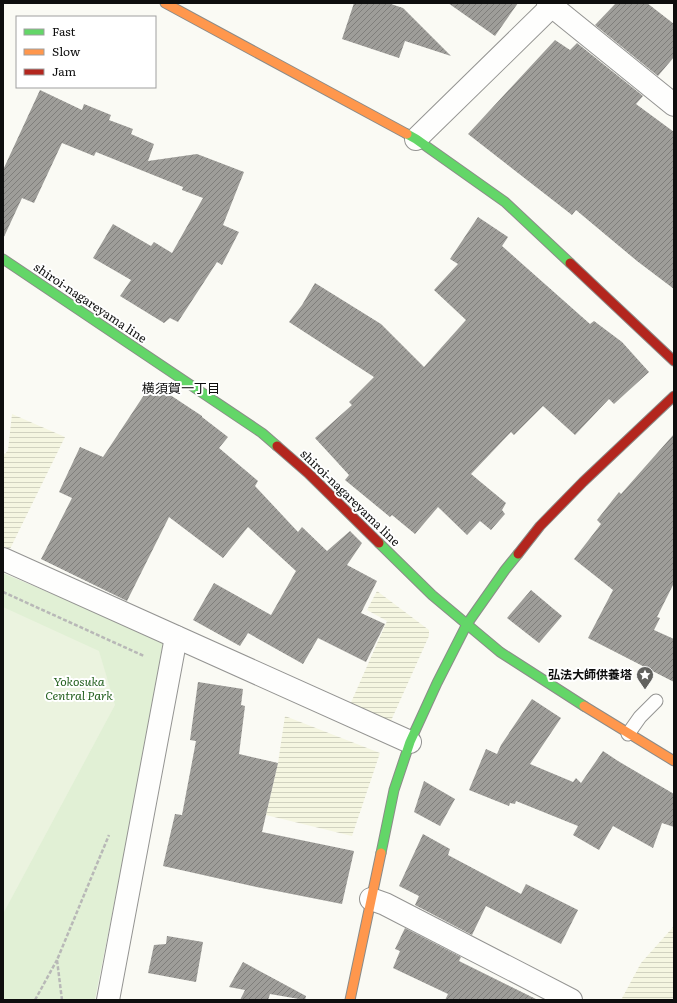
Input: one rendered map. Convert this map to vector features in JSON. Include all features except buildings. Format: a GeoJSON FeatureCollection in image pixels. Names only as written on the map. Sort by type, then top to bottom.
{"type":"FeatureCollection","features":[{"type":"Feature","properties":{"kind":"street"},"geometry":{"type":"LineString","coordinates":[[165,3],[416,139],[505,202],[674,361]]}},
{"type":"Feature","properties":{"kind":"street"},"geometry":{"type":"LineString","coordinates":[[416,139],[552,4],[674,104]]}},
{"type":"Feature","properties":{"kind":"street","name":"shiroi-nagareyama line"},"geometry":{"type":"LineString","coordinates":[[3,258],[262,433],[308,472],[432,595],[500,652],[628,734],[674,761]]}},
{"type":"Feature","properties":{"kind":"street"},"geometry":{"type":"LineString","coordinates":[[350,1000],[394,790],[410,742],[467,624],[504,570],[540,526],[583,482],[674,396]]}},
{"type":"Feature","properties":{"kind":"street"},"geometry":{"type":"LineString","coordinates":[[3,559],[410,742]]}},
{"type":"Feature","properties":{"kind":"street"},"geometry":{"type":"LineString","coordinates":[[108,1000],[176,637]]}},
{"type":"Feature","properties":{"kind":"street"},"geometry":{"type":"LineString","coordinates":[[371,899],[386,904],[571,1000]]}},
{"type":"Feature","properties":{"kind":"lane"},"geometry":{"type":"LineString","coordinates":[[628,734],[640,717],[656,701]]}},
{"type":"Feature","properties":{"kind":"path"},"geometry":{"type":"LineString","coordinates":[[3,592],[144,656],[143,663]]}},
{"type":"Feature","properties":{"kind":"path"},"geometry":{"type":"LineString","coordinates":[[35,1000],[57,960],[110,833]]}},
{"type":"Feature","properties":{"kind":"path"},"geometry":{"type":"LineString","coordinates":[[57,960],[62,1000]]}},
{"type":"Feature","properties":{"kind":"green space"},"geometry":{"type":"Polygon","coordinates":[[[12,414],[65,437],[10,549],[3,546],[3,453],[5,454],[8,450],[12,414]]]}},
{"type":"Feature","properties":{"kind":"green space","name":"Yokosuka Central Park"},"geometry":{"type":"Polygon","coordinates":[[[3,573],[166,642],[95,1000],[3,1000],[3,573]]]}},
{"type":"Feature","properties":{"kind":"green space"},"geometry":{"type":"Polygon","coordinates":[[[377,591],[429,630],[429,636],[390,723],[349,707],[387,621],[367,610],[377,591]]]}},
{"type":"Feature","properties":{"kind":"green space"},"geometry":{"type":"Polygon","coordinates":[[[3,607],[99,651],[115,705],[3,914],[3,607]]]}},
{"type":"Feature","properties":{"kind":"green space"},"geometry":{"type":"Polygon","coordinates":[[[285,716],[380,753],[352,836],[266,815],[278,763],[285,716]]]}},
{"type":"Feature","properties":{"kind":"green space"},"geometry":{"type":"Polygon","coordinates":[[[674,926],[674,1000],[621,1000],[641,963],[674,926]]]}},
{"type":"Feature","properties":{"kind":"traffic: fast"},"geometry":{"type":"LineString","coordinates":[[407,134],[505,202],[570,263]]}},
{"type":"Feature","properties":{"kind":"traffic: fast"},"geometry":{"type":"LineString","coordinates":[[3,259],[262,433],[277,446]]}},
{"type":"Feature","properties":{"kind":"traffic: fast"},"geometry":{"type":"LineString","coordinates":[[379,543],[432,595],[500,652],[584,706]]}},
{"type":"Feature","properties":{"kind":"traffic: fast"},"geometry":{"type":"LineString","coordinates":[[381,853],[394,790],[410,742],[437,683],[467,624],[518,554]]}},
{"type":"Feature","properties":{"kind":"traffic: slow"},"geometry":{"type":"LineString","coordinates":[[165,3],[407,134]]}},
{"type":"Feature","properties":{"kind":"traffic: slow"},"geometry":{"type":"LineString","coordinates":[[584,706],[674,761]]}},
{"type":"Feature","properties":{"kind":"traffic: slow"},"geometry":{"type":"LineString","coordinates":[[350,1000],[381,853]]}},
{"type":"Feature","properties":{"kind":"traffic: jam"},"geometry":{"type":"LineString","coordinates":[[570,263],[674,361]]}},
{"type":"Feature","properties":{"kind":"traffic: jam"},"geometry":{"type":"LineString","coordinates":[[518,554],[540,526],[583,482],[674,396]]}},
{"type":"Feature","properties":{"kind":"traffic: jam"},"geometry":{"type":"LineString","coordinates":[[277,446],[308,473],[379,543]]}},
{"type":"Feature","properties":{"kind":"place","name":"弘法大師供養塔"},"geometry":{"type":"Point","coordinates":[645,690]}},
{"type":"Feature","properties":{"kind":"district","name":"横須賀一丁目"},"geometry":{"type":"Point","coordinates":[181,388]}}]}
